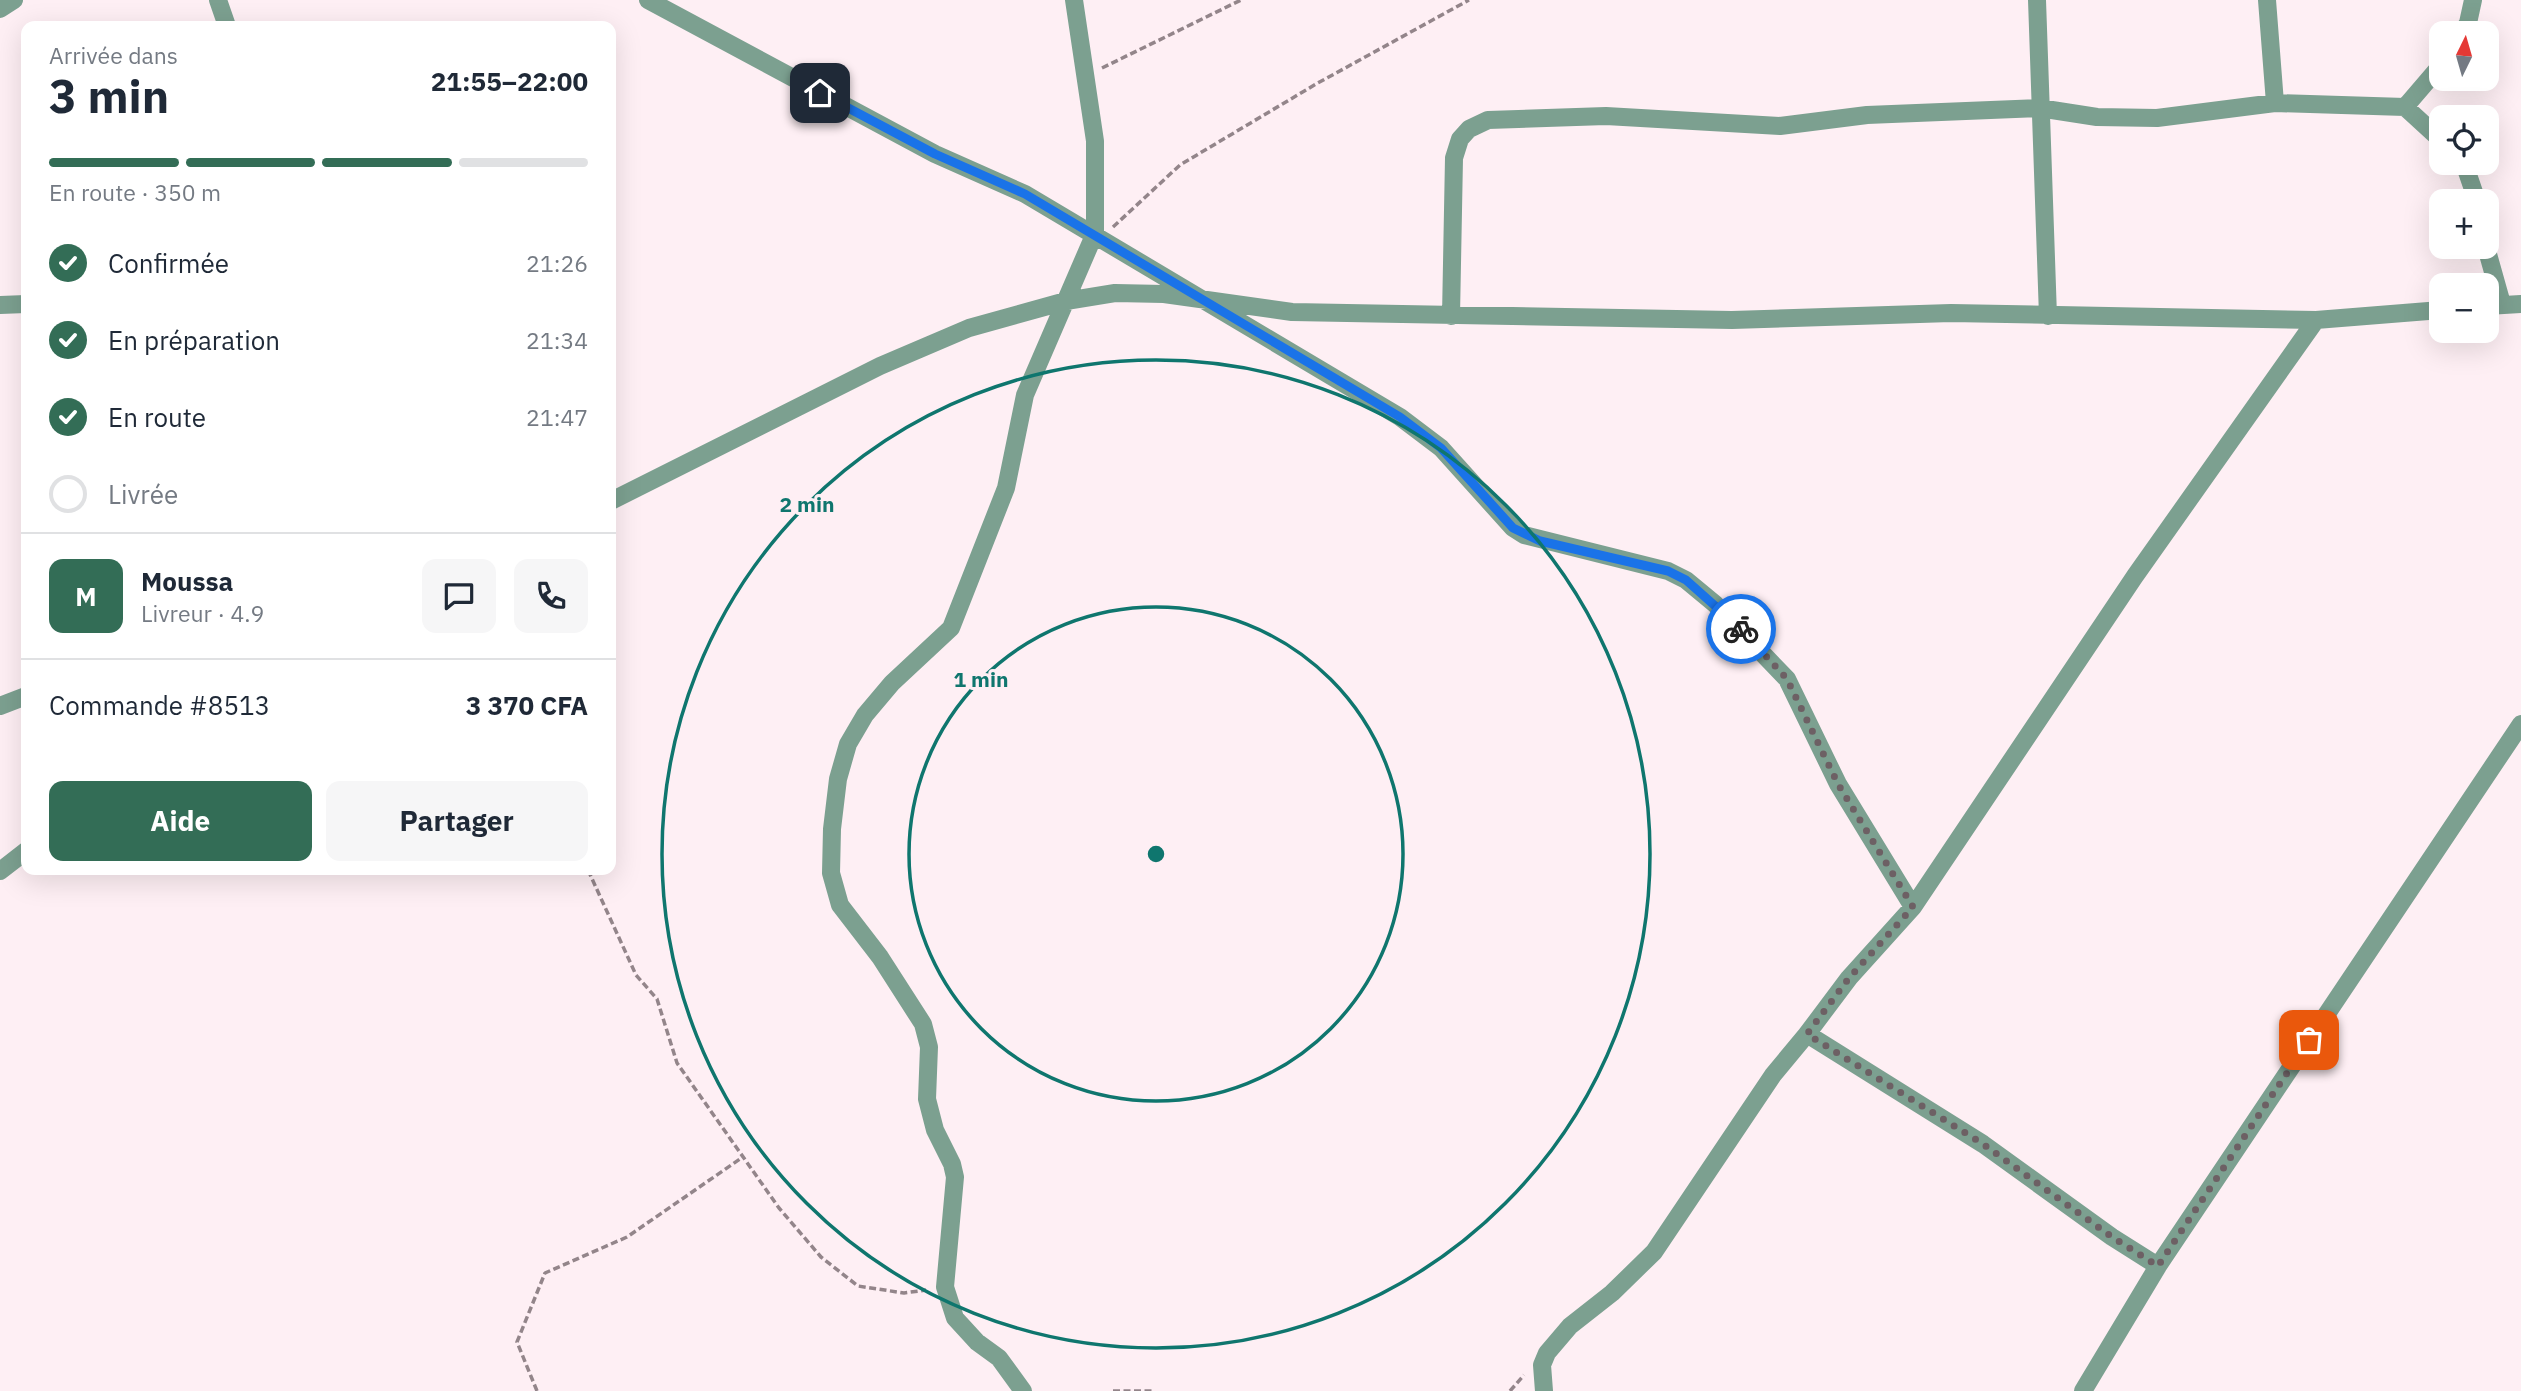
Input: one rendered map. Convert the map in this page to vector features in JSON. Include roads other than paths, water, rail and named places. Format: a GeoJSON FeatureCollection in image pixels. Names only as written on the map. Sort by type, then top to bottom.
{"type":"FeatureCollection","features":[{"type":"Feature","properties":{"kind":"street"},"geometry":{"type":"LineString","coordinates":[[0,9],[14,0]]}},
{"type":"Feature","properties":{"kind":"street"},"geometry":{"type":"LineString","coordinates":[[218,0],[225,21]]}},
{"type":"Feature","properties":{"kind":"street"},"geometry":{"type":"LineString","coordinates":[[648,0],[935,154],[1025,194],[1098,235],[1411,425],[1441,448],[1513,528],[1540,541],[1668,571],[1686,580],[1716,604],[1787,679],[1838,784],[1913,907]]}},
{"type":"Feature","properties":{"kind":"street"},"geometry":{"type":"LineString","coordinates":[[1023,1391],[999,1359],[963,1329],[955,1318],[945,1287],[955,1177],[952,1164],[934,1130],[927,1099],[929,1047],[915,1013],[880,957],[840,905],[831,873],[832,829],[838,779],[848,744],[865,715],[892,683],[951,628],[1006,488],[1026,395],[1098,235],[1095,141],[1074,0]]}},
{"type":"Feature","properties":{"kind":"street"},"geometry":{"type":"LineString","coordinates":[[2036,0],[2048,316]]}},
{"type":"Feature","properties":{"kind":"street"},"geometry":{"type":"LineString","coordinates":[[2267,0],[2275,103]]}},
{"type":"Feature","properties":{"kind":"street"},"geometry":{"type":"LineString","coordinates":[[2468,21],[2473,0]]}},
{"type":"Feature","properties":{"kind":"street"},"geometry":{"type":"LineString","coordinates":[[2405,107],[2429,79]]}},
{"type":"Feature","properties":{"kind":"street"},"geometry":{"type":"LineString","coordinates":[[1451,316],[1454,158],[1460,139],[1469,128],[1488,120],[1606,116],[1780,126],[1867,115],[2039,108],[2097,117],[2157,118],[2275,103],[2405,107],[2429,129]]}},
{"type":"Feature","properties":{"kind":"street"},"geometry":{"type":"LineString","coordinates":[[616,498],[880,366],[969,328],[1066,301],[1115,293],[1164,294],[1292,312],[1732,320],[1951,313],[2316,320],[2429,311]]}},
{"type":"Feature","properties":{"kind":"street"},"geometry":{"type":"LineString","coordinates":[[0,305],[21,304]]}},
{"type":"Feature","properties":{"kind":"street"},"geometry":{"type":"LineString","coordinates":[[2499,305],[2521,304]]}},
{"type":"Feature","properties":{"kind":"street"},"geometry":{"type":"LineString","coordinates":[[1544,1391],[1542,1365],[1546,1353],[1570,1326],[1612,1293],[1654,1252],[1773,1075],[1849,978],[1913,907],[2135,576],[2316,320]]}},
{"type":"Feature","properties":{"kind":"street"},"geometry":{"type":"LineString","coordinates":[[0,706],[21,698]]}},
{"type":"Feature","properties":{"kind":"street"},"geometry":{"type":"LineString","coordinates":[[2083,1391],[2158,1266],[2521,724]]}},
{"type":"Feature","properties":{"kind":"street"},"geometry":{"type":"LineString","coordinates":[[0,871],[21,855]]}},
{"type":"Feature","properties":{"kind":"street"},"geometry":{"type":"LineString","coordinates":[[1807,1034],[1983,1144],[2112,1237],[2158,1266]]}}]}
